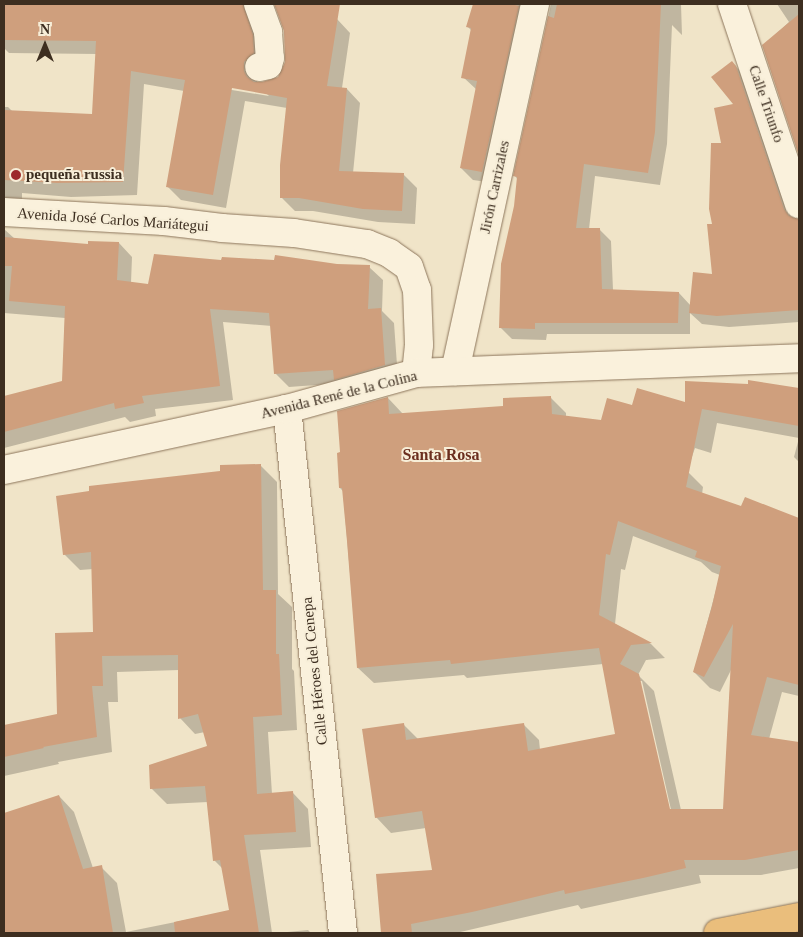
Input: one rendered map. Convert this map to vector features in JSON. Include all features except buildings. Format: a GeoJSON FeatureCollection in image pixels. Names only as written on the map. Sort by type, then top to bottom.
{"type":"FeatureCollection","features":[{"type":"Feature","properties":{"kind":"highway"},"geometry":{"type":"LineString","coordinates":[[718,933],[799,917]]}},
{"type":"Feature","properties":{"kind":"street"},"geometry":{"type":"LineString","coordinates":[[258,4],[268,32],[270,58],[268,65],[259,68]]}},
{"type":"Feature","properties":{"kind":"street","name":"Jirón Carrizales"},"geometry":{"type":"LineString","coordinates":[[455,371],[535,4]]}},
{"type":"Feature","properties":{"kind":"street","name":"Calle Triunfo"},"geometry":{"type":"LineString","coordinates":[[732,4],[799,204]]}},
{"type":"Feature","properties":{"kind":"street","name":"Avenida José Carlos Mariátegui"},"geometry":{"type":"LineString","coordinates":[[4,212],[164,221],[222,228],[294,233],[367,244],[389,253],[409,266],[417,290],[419,345],[416,374]]}},
{"type":"Feature","properties":{"kind":"street","name":"Avenida René de la Colina"},"geometry":{"type":"LineString","coordinates":[[4,470],[288,409],[416,374],[799,358]]}},
{"type":"Feature","properties":{"kind":"street","name":"Calle Héroes del Cenepa"},"geometry":{"type":"LineString","coordinates":[[288,409],[343,933]]}},
{"type":"Feature","properties":{"kind":"place","name":"pequeña russia"},"geometry":{"type":"Point","coordinates":[16,175]}},
{"type":"Feature","properties":{"kind":"district","name":"Santa Rosa"},"geometry":{"type":"Point","coordinates":[441,455]}}]}
